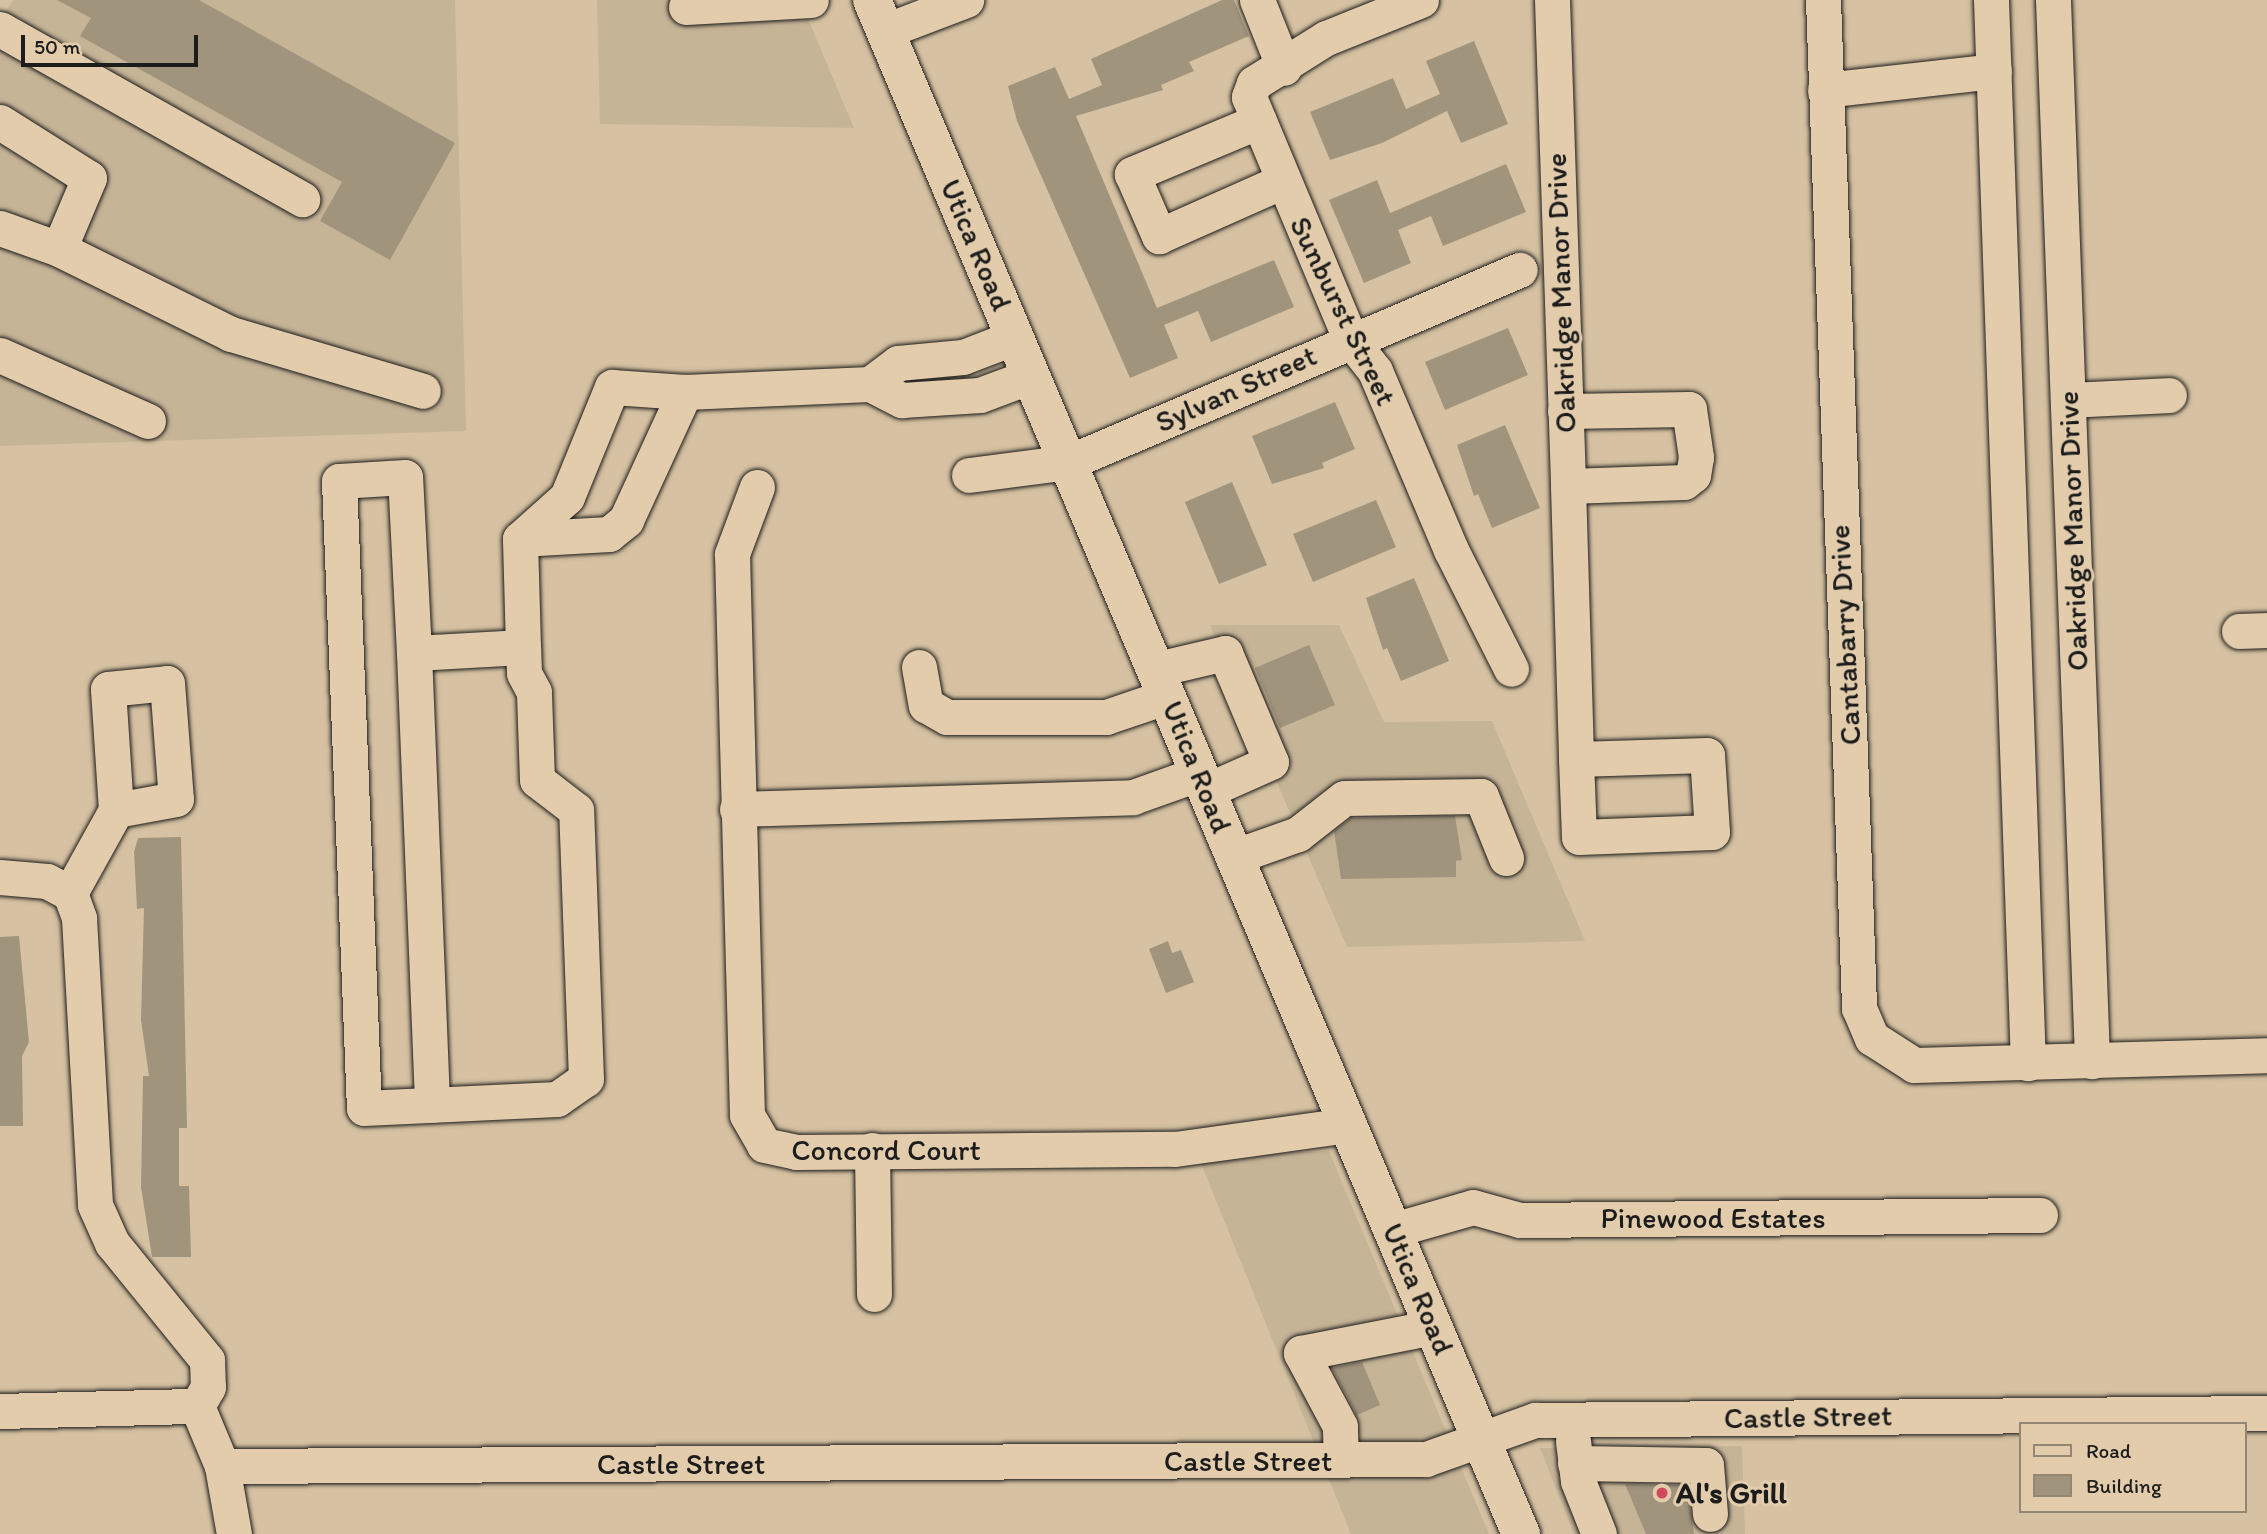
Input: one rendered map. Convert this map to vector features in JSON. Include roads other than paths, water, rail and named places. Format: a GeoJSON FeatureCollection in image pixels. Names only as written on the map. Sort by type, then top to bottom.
{"type":"FeatureCollection","features":[{"type":"Feature","properties":{"kind":"main road","name":"Utica Road"},"geometry":{"type":"LineString","coordinates":[[879,15],[1521,1534]]}},
{"type":"Feature","properties":{"kind":"street"},"geometry":{"type":"LineString","coordinates":[[686,7],[811,0]]}},
{"type":"Feature","properties":{"kind":"street"},"geometry":{"type":"LineString","coordinates":[[879,15],[966,0]]}},
{"type":"Feature","properties":{"kind":"street"},"geometry":{"type":"LineString","coordinates":[[1257,0],[1284,68]]}},
{"type":"Feature","properties":{"kind":"street","name":"Sunburst Street"},"geometry":{"type":"LineString","coordinates":[[1422,0],[1326,38],[1249,89],[1281,181],[1350,339],[1375,370],[1451,550],[1511,669]]}},
{"type":"Feature","properties":{"kind":"street","name":"Oakridge Manor Drive"},"geometry":{"type":"LineString","coordinates":[[1552,0],[1576,759],[1579,837],[1712,832],[1707,755],[1576,759]]}},
{"type":"Feature","properties":{"kind":"street","name":"Cantabarry Drive"},"geometry":{"type":"LineString","coordinates":[[1823,0],[1859,1008],[1872,1038],[1914,1065],[2267,1055]]}},
{"type":"Feature","properties":{"kind":"street"},"geometry":{"type":"LineString","coordinates":[[1992,0],[2028,1063]]}},
{"type":"Feature","properties":{"kind":"street","name":"Oakridge Manor Drive"},"geometry":{"type":"LineString","coordinates":[[2053,0],[2092,1061]]}},
{"type":"Feature","properties":{"kind":"street"},"geometry":{"type":"LineString","coordinates":[[0,29],[302,199]]}},
{"type":"Feature","properties":{"kind":"street"},"geometry":{"type":"LineString","coordinates":[[1825,90],[1994,71]]}},
{"type":"Feature","properties":{"kind":"street"},"geometry":{"type":"LineString","coordinates":[[1259,121],[1132,174],[1159,236],[1281,181]]}},
{"type":"Feature","properties":{"kind":"street"},"geometry":{"type":"LineString","coordinates":[[0,122],[89,178],[59,249]]}},
{"type":"Feature","properties":{"kind":"street"},"geometry":{"type":"LineString","coordinates":[[0,228],[59,249],[231,334],[423,391]]}},
{"type":"Feature","properties":{"kind":"street","name":"Sylvan Street"},"geometry":{"type":"LineString","coordinates":[[969,475],[1069,462],[1350,339],[1520,270]]}},
{"type":"Feature","properties":{"kind":"street"},"geometry":{"type":"LineString","coordinates":[[870,384],[898,363],[963,357],[1015,337]]}},
{"type":"Feature","properties":{"kind":"street"},"geometry":{"type":"LineString","coordinates":[[0,355],[148,421]]}},
{"type":"Feature","properties":{"kind":"street"},"geometry":{"type":"LineString","coordinates":[[432,1105],[405,477],[339,481],[364,1108],[432,1105],[557,1099],[586,1079],[576,810],[537,780],[534,692],[524,673],[520,539],[567,497],[612,387],[685,392],[870,384],[902,400],[981,395],[1031,376]]}},
{"type":"Feature","properties":{"kind":"street"},"geometry":{"type":"LineString","coordinates":[[520,539],[610,534],[626,520],[685,392]]}},
{"type":"Feature","properties":{"kind":"street"},"geometry":{"type":"LineString","coordinates":[[2068,400],[2169,395]]}},
{"type":"Feature","properties":{"kind":"street"},"geometry":{"type":"LineString","coordinates":[[1565,411],[1689,409],[1696,457],[1693,475],[1684,482],[1568,486]]}},
{"type":"Feature","properties":{"kind":"street","name":"Concord Court"},"geometry":{"type":"LineString","coordinates":[[757,487],[732,554],[737,809],[752,1129],[777,1151],[1175,1149],[1348,1125]]}},
{"type":"Feature","properties":{"kind":"street"},"geometry":{"type":"LineString","coordinates":[[414,653],[523,647]]}},
{"type":"Feature","properties":{"kind":"street"},"geometry":{"type":"LineString","coordinates":[[737,809],[1133,797],[1270,762],[1225,653],[1163,683],[1106,717],[947,717],[926,705],[919,667]]}},
{"type":"Feature","properties":{"kind":"street"},"geometry":{"type":"LineString","coordinates":[[1233,857],[1298,834],[1344,798],[1481,796],[1506,858]]}},
{"type":"Feature","properties":{"kind":"street"},"geometry":{"type":"LineString","coordinates":[[70,892],[116,810]]}},
{"type":"Feature","properties":{"kind":"street"},"geometry":{"type":"LineString","coordinates":[[0,877],[47,881],[70,892],[79,918],[95,1205],[112,1243],[207,1360],[208,1387],[197,1406]]}},
{"type":"Feature","properties":{"kind":"street"},"geometry":{"type":"LineString","coordinates":[[872,1150],[874,1294]]}},
{"type":"Feature","properties":{"kind":"street","name":"Pinewood Estates"},"geometry":{"type":"LineString","coordinates":[[1392,1230],[1472,1207],[1520,1220],[2040,1215]]}},
{"type":"Feature","properties":{"kind":"street"},"geometry":{"type":"LineString","coordinates":[[1341,1460],[1340,1426],[1301,1353],[1434,1327]]}},
{"type":"Feature","properties":{"kind":"street"},"geometry":{"type":"LineString","coordinates":[[0,1411],[197,1406]]}},
{"type":"Feature","properties":{"kind":"street"},"geometry":{"type":"LineString","coordinates":[[197,1406],[222,1466],[234,1534]]}},
{"type":"Feature","properties":{"kind":"street","name":"Castle Street"},"geometry":{"type":"LineString","coordinates":[[222,1466],[1426,1459],[1535,1420],[2267,1413]]}},
{"type":"Feature","properties":{"kind":"street"},"geometry":{"type":"LineString","coordinates":[[1573,1420],[1575,1463],[1600,1534]]}},
{"type":"Feature","properties":{"kind":"street"},"geometry":{"type":"LineString","coordinates":[[1575,1463],[1706,1465],[1710,1514]]}},
{"type":"Feature","properties":{"kind":"place","name":"Al's Grill"},"geometry":{"type":"Point","coordinates":[1662,1493]}}]}
